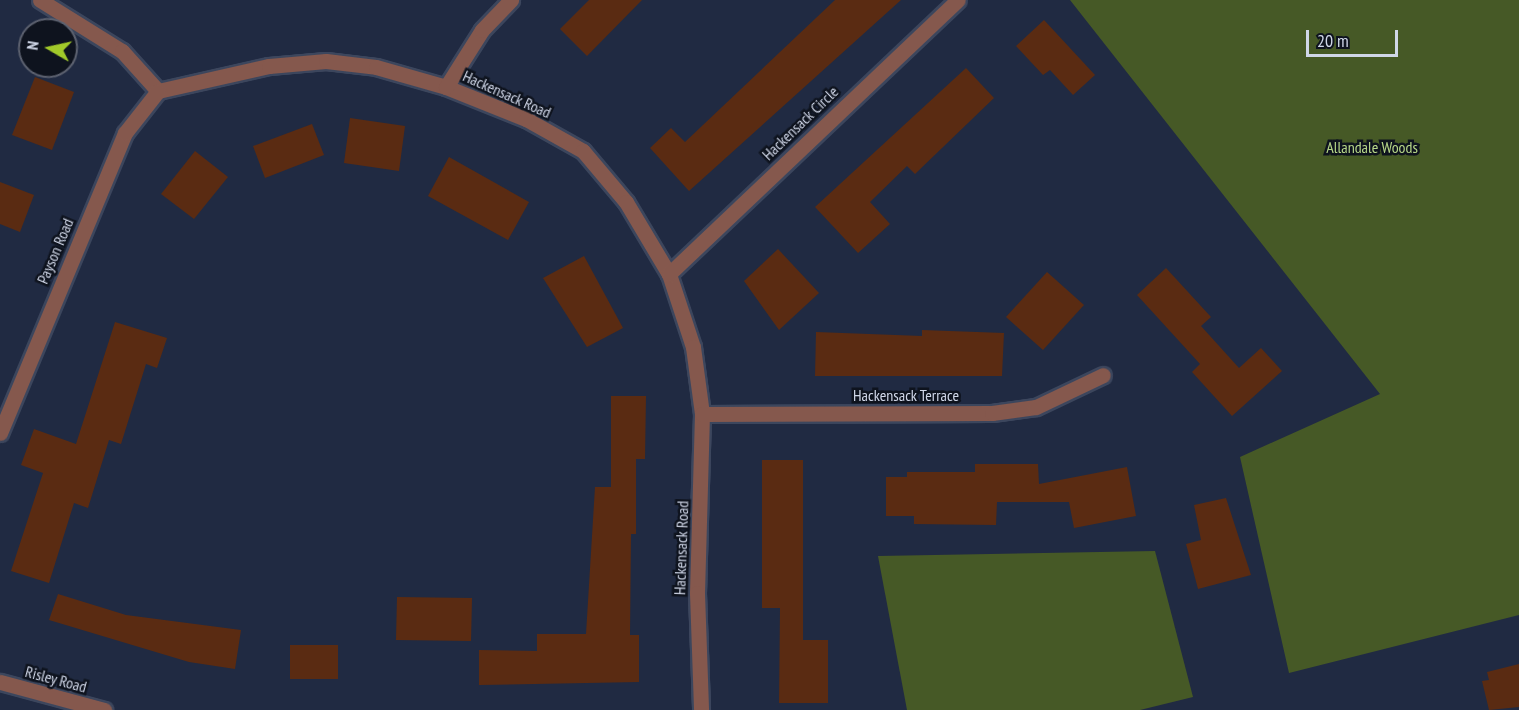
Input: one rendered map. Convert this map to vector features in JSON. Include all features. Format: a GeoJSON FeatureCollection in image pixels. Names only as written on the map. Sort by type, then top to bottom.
{"type":"FeatureCollection","features":[{"type":"Feature","properties":{"kind":"street"},"geometry":{"type":"LineString","coordinates":[[40,0],[122,51],[158,91]]}},
{"type":"Feature","properties":{"kind":"street"},"geometry":{"type":"LineString","coordinates":[[446,87],[482,30],[511,0]]}},
{"type":"Feature","properties":{"kind":"street","name":"Hackensack Circle"},"geometry":{"type":"LineString","coordinates":[[669,274],[958,0]]}},
{"type":"Feature","properties":{"kind":"street","name":"Hackensack Road"},"geometry":{"type":"LineString","coordinates":[[158,91],[269,66],[326,61],[376,67],[446,87],[526,118],[583,151],[626,202],[669,274],[693,347],[702,414],[697,593],[701,710]]}},
{"type":"Feature","properties":{"kind":"street","name":"Payson Road"},"geometry":{"type":"LineString","coordinates":[[0,433],[125,133],[158,91]]}},
{"type":"Feature","properties":{"kind":"street","name":"Hackensack Terrace"},"geometry":{"type":"LineString","coordinates":[[702,414],[992,413],[1036,407],[1103,375]]}},
{"type":"Feature","properties":{"kind":"street","name":"Risley Road"},"geometry":{"type":"LineString","coordinates":[[0,682],[104,710]]}},
{"type":"Feature","properties":{"kind":"green space","name":"Allandale Woods"},"geometry":{"type":"Polygon","coordinates":[[[1070,0],[1519,0],[1519,615],[1289,673],[1240,457],[1380,394],[1070,0]]]}},
{"type":"Feature","properties":{"kind":"green space"},"geometry":{"type":"Polygon","coordinates":[[[1155,551],[1193,697],[1140,710],[907,710],[878,556],[1155,551]]]}},
{"type":"Feature","properties":{"kind":"building"},"geometry":{"type":"Polygon","coordinates":[[[589,0],[642,0],[587,56],[560,29],[589,0]]]}},
{"type":"Feature","properties":{"kind":"building"},"geometry":{"type":"Polygon","coordinates":[[[835,0],[901,0],[689,191],[650,148],[671,128],[685,142],[835,0]]]}},
{"type":"Feature","properties":{"kind":"building"},"geometry":{"type":"Polygon","coordinates":[[[1044,20],[1095,75],[1073,95],[1050,70],[1043,75],[1016,46],[1044,20]]]}},
{"type":"Feature","properties":{"kind":"building"},"geometry":{"type":"Polygon","coordinates":[[[966,68],[994,98],[915,174],[907,166],[870,202],[890,224],[858,253],[815,207],[966,68]]]}},
{"type":"Feature","properties":{"kind":"building"},"geometry":{"type":"Polygon","coordinates":[[[35,78],[74,92],[52,150],[12,135],[35,78]]]}},
{"type":"Feature","properties":{"kind":"building"},"geometry":{"type":"Polygon","coordinates":[[[350,118],[405,126],[399,171],[344,163],[350,118]]]}},
{"type":"Feature","properties":{"kind":"building"},"geometry":{"type":"Polygon","coordinates":[[[312,124],[324,155],[265,178],[253,146],[312,124]]]}},
{"type":"Feature","properties":{"kind":"building"},"geometry":{"type":"Polygon","coordinates":[[[195,151],[228,177],[194,219],[161,194],[195,151]]]}},
{"type":"Feature","properties":{"kind":"building"},"geometry":{"type":"Polygon","coordinates":[[[449,157],[529,202],[508,240],[428,196],[449,157]]]}},
{"type":"Feature","properties":{"kind":"building"},"geometry":{"type":"Polygon","coordinates":[[[0,182],[34,195],[20,232],[0,224],[0,182]]]}},
{"type":"Feature","properties":{"kind":"building"},"geometry":{"type":"Polygon","coordinates":[[[778,249],[819,293],[779,330],[744,281],[778,249]]]}},
{"type":"Feature","properties":{"kind":"building"},"geometry":{"type":"Polygon","coordinates":[[[584,256],[623,328],[587,347],[543,278],[584,256]]]}},
{"type":"Feature","properties":{"kind":"building"},"geometry":{"type":"Polygon","coordinates":[[[1166,268],[1211,317],[1201,326],[1239,368],[1261,348],[1282,371],[1232,416],[1192,372],[1200,364],[1137,295],[1166,268]]]}},
{"type":"Feature","properties":{"kind":"building"},"geometry":{"type":"Polygon","coordinates":[[[1047,272],[1084,305],[1043,350],[1006,317],[1047,272]]]}},
{"type":"Feature","properties":{"kind":"building"},"geometry":{"type":"Polygon","coordinates":[[[115,322],[167,338],[157,368],[146,364],[121,444],[109,440],[88,508],[74,503],[49,583],[11,571],[43,473],[21,465],[34,429],[76,444],[115,322]]]}},
{"type":"Feature","properties":{"kind":"building"},"geometry":{"type":"Polygon","coordinates":[[[922,330],[1004,333],[1002,376],[815,376],[816,332],[922,336],[922,330]]]}},
{"type":"Feature","properties":{"kind":"building"},"geometry":{"type":"Polygon","coordinates":[[[611,396],[646,396],[645,459],[636,459],[636,534],[631,534],[630,635],[639,635],[639,682],[479,685],[479,650],[537,651],[537,634],[586,634],[595,487],[611,487],[611,396]]]}},
{"type":"Feature","properties":{"kind":"building"},"geometry":{"type":"Polygon","coordinates":[[[762,460],[803,460],[803,640],[828,640],[828,703],[779,703],[780,608],[762,608],[762,460]]]}},
{"type":"Feature","properties":{"kind":"building"},"geometry":{"type":"Polygon","coordinates":[[[975,464],[1038,464],[1039,484],[1127,467],[1136,516],[1074,528],[1069,502],[997,502],[996,525],[914,524],[914,516],[886,516],[886,477],[907,477],[907,472],[975,472],[975,464]]]}},
{"type":"Feature","properties":{"kind":"building"},"geometry":{"type":"Polygon","coordinates":[[[1226,498],[1251,575],[1198,589],[1186,544],[1201,540],[1194,505],[1226,498]]]}},
{"type":"Feature","properties":{"kind":"building"},"geometry":{"type":"Polygon","coordinates":[[[58,594],[126,615],[241,630],[235,669],[189,662],[49,620],[58,594]]]}},
{"type":"Feature","properties":{"kind":"building"},"geometry":{"type":"Polygon","coordinates":[[[397,597],[472,598],[471,641],[396,640],[397,597]]]}},
{"type":"Feature","properties":{"kind":"building"},"geometry":{"type":"Polygon","coordinates":[[[290,645],[338,645],[338,679],[290,679],[290,645]]]}},
{"type":"Feature","properties":{"kind":"building"},"geometry":{"type":"Polygon","coordinates":[[[1519,664],[1519,707],[1489,710],[1482,681],[1489,680],[1487,672],[1519,664]]]}}]}
